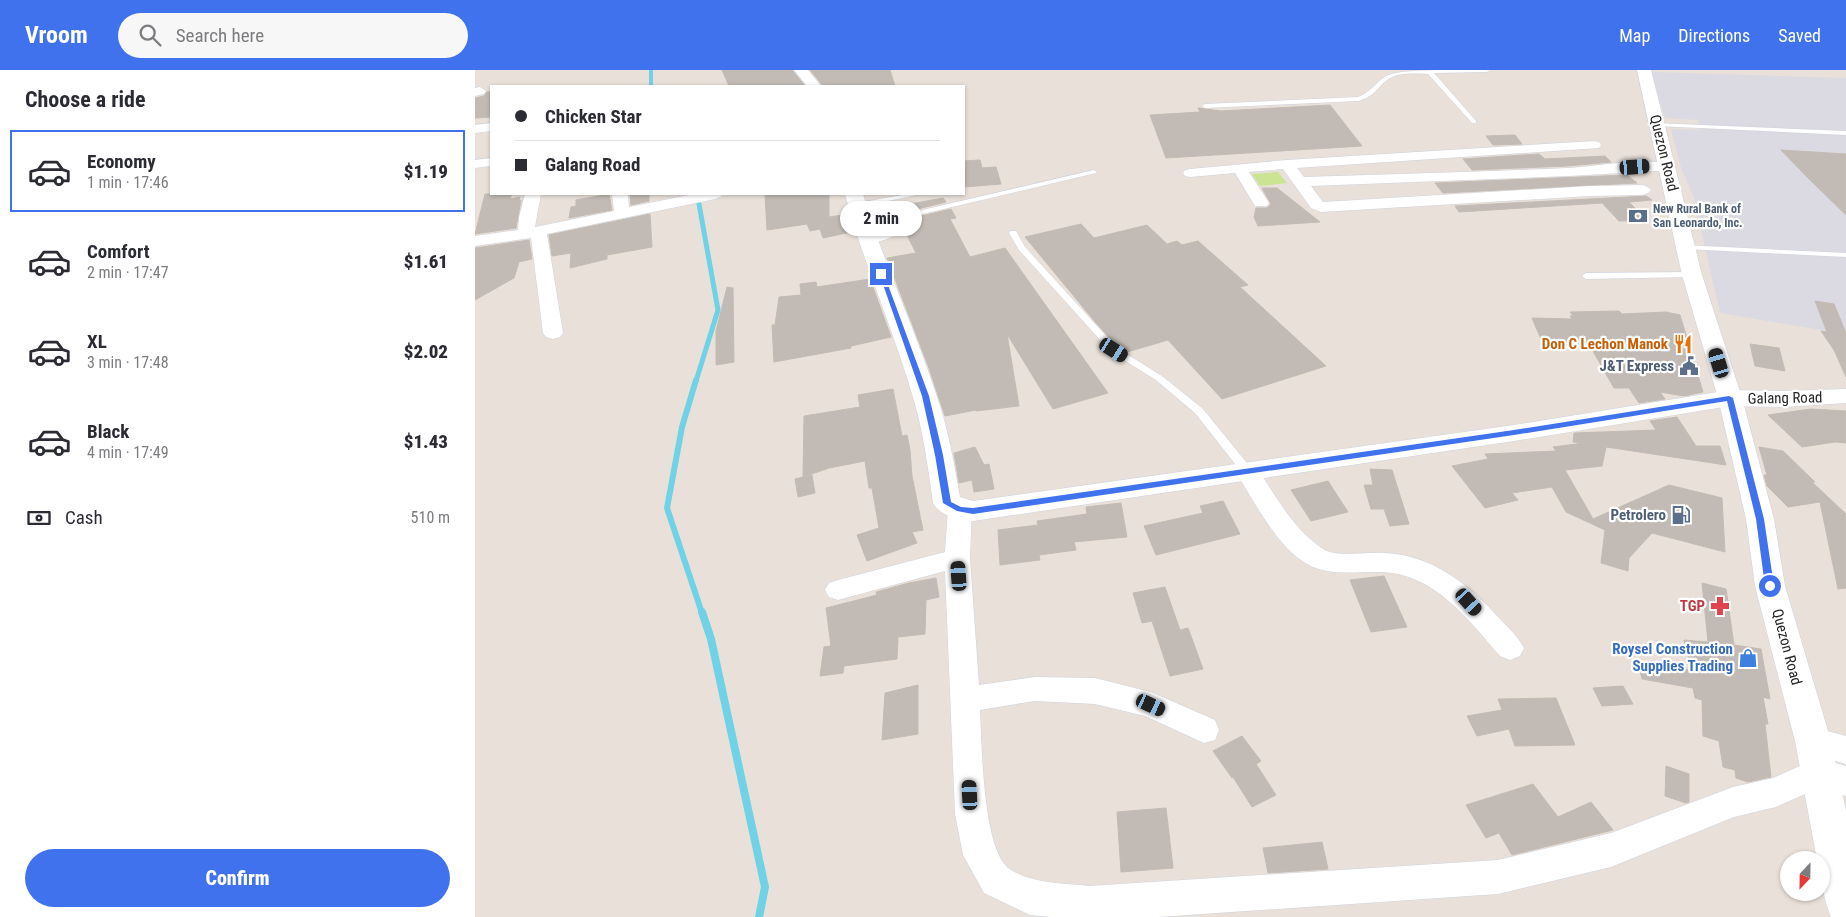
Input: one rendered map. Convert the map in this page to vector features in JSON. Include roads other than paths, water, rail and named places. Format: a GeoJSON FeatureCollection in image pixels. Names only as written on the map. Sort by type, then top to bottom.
{"type":"FeatureCollection","features":[{"type":"Feature","properties":{"kind":"main road"},"geometry":{"type":"LineString","coordinates":[[801,70],[813,85]]}},
{"type":"Feature","properties":{"kind":"main road","name":"Quezon Road"},"geometry":{"type":"LineString","coordinates":[[1644,70],[1692,275],[1729,398],[1760,519],[1770,586],[1813,741],[1832,777],[1846,905]]}},
{"type":"Feature","properties":{"kind":"main road"},"geometry":{"type":"LineString","coordinates":[[861,215],[925,396],[939,455],[947,503],[960,509]]}},
{"type":"Feature","properties":{"kind":"main road","name":"Galang Road"},"geometry":{"type":"LineString","coordinates":[[960,509],[973,511],[1514,433],[1729,398],[1785,399],[1846,396]]}},
{"type":"Feature","properties":{"kind":"street"},"geometry":{"type":"LineString","coordinates":[[475,129],[490,127]]}},
{"type":"Feature","properties":{"kind":"street"},"geometry":{"type":"LineString","coordinates":[[1190,173],[1287,164],[1594,145]]}},
{"type":"Feature","properties":{"kind":"street"},"geometry":{"type":"LineString","coordinates":[[1543,148],[1590,191]]}},
{"type":"Feature","properties":{"kind":"street"},"geometry":{"type":"LineString","coordinates":[[475,164],[490,162]]}},
{"type":"Feature","properties":{"kind":"street"},"geometry":{"type":"LineString","coordinates":[[1287,164],[1317,205],[1321,207],[1590,191],[1643,190]]}},
{"type":"Feature","properties":{"kind":"street"},"geometry":{"type":"LineString","coordinates":[[1301,182],[1569,172],[1652,166],[1668,168]]}},
{"type":"Feature","properties":{"kind":"street"},"geometry":{"type":"LineString","coordinates":[[1239,168],[1261,203]]}},
{"type":"Feature","properties":{"kind":"street"},"geometry":{"type":"LineString","coordinates":[[533,195],[527,217],[539,245],[553,334]]}},
{"type":"Feature","properties":{"kind":"street"},"geometry":{"type":"LineString","coordinates":[[620,195],[621,214]]}},
{"type":"Feature","properties":{"kind":"street"},"geometry":{"type":"LineString","coordinates":[[475,241],[533,232],[621,214],[693,196]]}},
{"type":"Feature","properties":{"kind":"street"},"geometry":{"type":"LineString","coordinates":[[1247,471],[1284,526],[1301,547],[1318,558],[1334,563],[1363,561],[1400,564],[1426,572],[1469,602],[1509,648]]}},
{"type":"Feature","properties":{"kind":"street"},"geometry":{"type":"LineString","coordinates":[[960,509],[957,558],[971,814],[980,856],[996,881],[1030,897],[1089,904],[1498,876],[1611,850],[1733,802],[1832,777]]}},
{"type":"Feature","properties":{"kind":"street"},"geometry":{"type":"LineString","coordinates":[[838,590],[957,558]]}},
{"type":"Feature","properties":{"kind":"street"},"geometry":{"type":"LineString","coordinates":[[966,700],[1035,689],[1095,692],[1151,705],[1204,730]]}},
{"type":"Feature","properties":{"kind":"street"},"geometry":{"type":"LineString","coordinates":[[1813,741],[1846,750]]}},
{"type":"Feature","properties":{"kind":"lane"},"geometry":{"type":"LineString","coordinates":[[1205,106],[1359,99],[1370,95],[1377,84],[1389,76],[1398,73],[1487,70]]}},
{"type":"Feature","properties":{"kind":"lane"},"geometry":{"type":"LineString","coordinates":[[1430,72],[1474,122]]}},
{"type":"Feature","properties":{"kind":"lane"},"geometry":{"type":"LineString","coordinates":[[1657,124],[1846,132]]}},
{"type":"Feature","properties":{"kind":"lane"},"geometry":{"type":"LineString","coordinates":[[861,215],[892,219],[1094,172]]}},
{"type":"Feature","properties":{"kind":"lane"},"geometry":{"type":"LineString","coordinates":[[861,215],[915,195]]}},
{"type":"Feature","properties":{"kind":"lane"},"geometry":{"type":"LineString","coordinates":[[861,215],[882,238],[894,233],[895,224],[892,219]]}},
{"type":"Feature","properties":{"kind":"lane"},"geometry":{"type":"LineString","coordinates":[[1013,233],[1022,248],[1114,350],[1159,378],[1199,411],[1247,471]]}},
{"type":"Feature","properties":{"kind":"lane"},"geometry":{"type":"LineString","coordinates":[[1686,247],[1846,255]]}},
{"type":"Feature","properties":{"kind":"lane"},"geometry":{"type":"LineString","coordinates":[[1586,276],[1692,275]]}},
{"type":"Feature","properties":{"kind":"waterway"},"geometry":{"type":"LineString","coordinates":[[651,70],[651,85]]}},
{"type":"Feature","properties":{"kind":"waterway"},"geometry":{"type":"LineString","coordinates":[[696,381],[718,310],[699,204]]}},
{"type":"Feature","properties":{"kind":"waterway"},"geometry":{"type":"LineString","coordinates":[[696,380],[682,427],[667,508],[702,613]]}},
{"type":"Feature","properties":{"kind":"waterway"},"geometry":{"type":"LineString","coordinates":[[702,612],[711,639],[765,887],[759,917]]}},
{"type":"Feature","properties":{"kind":"place","name":"New Rural Bank of San Leonardo, Inc."},"geometry":{"type":"Point","coordinates":[1638,216]}},
{"type":"Feature","properties":{"kind":"place","name":"Don C Lechon Manok"},"geometry":{"type":"Point","coordinates":[1683,344]}},
{"type":"Feature","properties":{"kind":"place","name":"J&T Express"},"geometry":{"type":"Point","coordinates":[1689,366]}},
{"type":"Feature","properties":{"kind":"place","name":"Petrolero"},"geometry":{"type":"Point","coordinates":[1681,515]}},
{"type":"Feature","properties":{"kind":"place","name":"TGP"},"geometry":{"type":"Point","coordinates":[1720,606]}},
{"type":"Feature","properties":{"kind":"place","name":"Roysel Construction Supplies Trading"},"geometry":{"type":"Point","coordinates":[1748,658]}}]}
